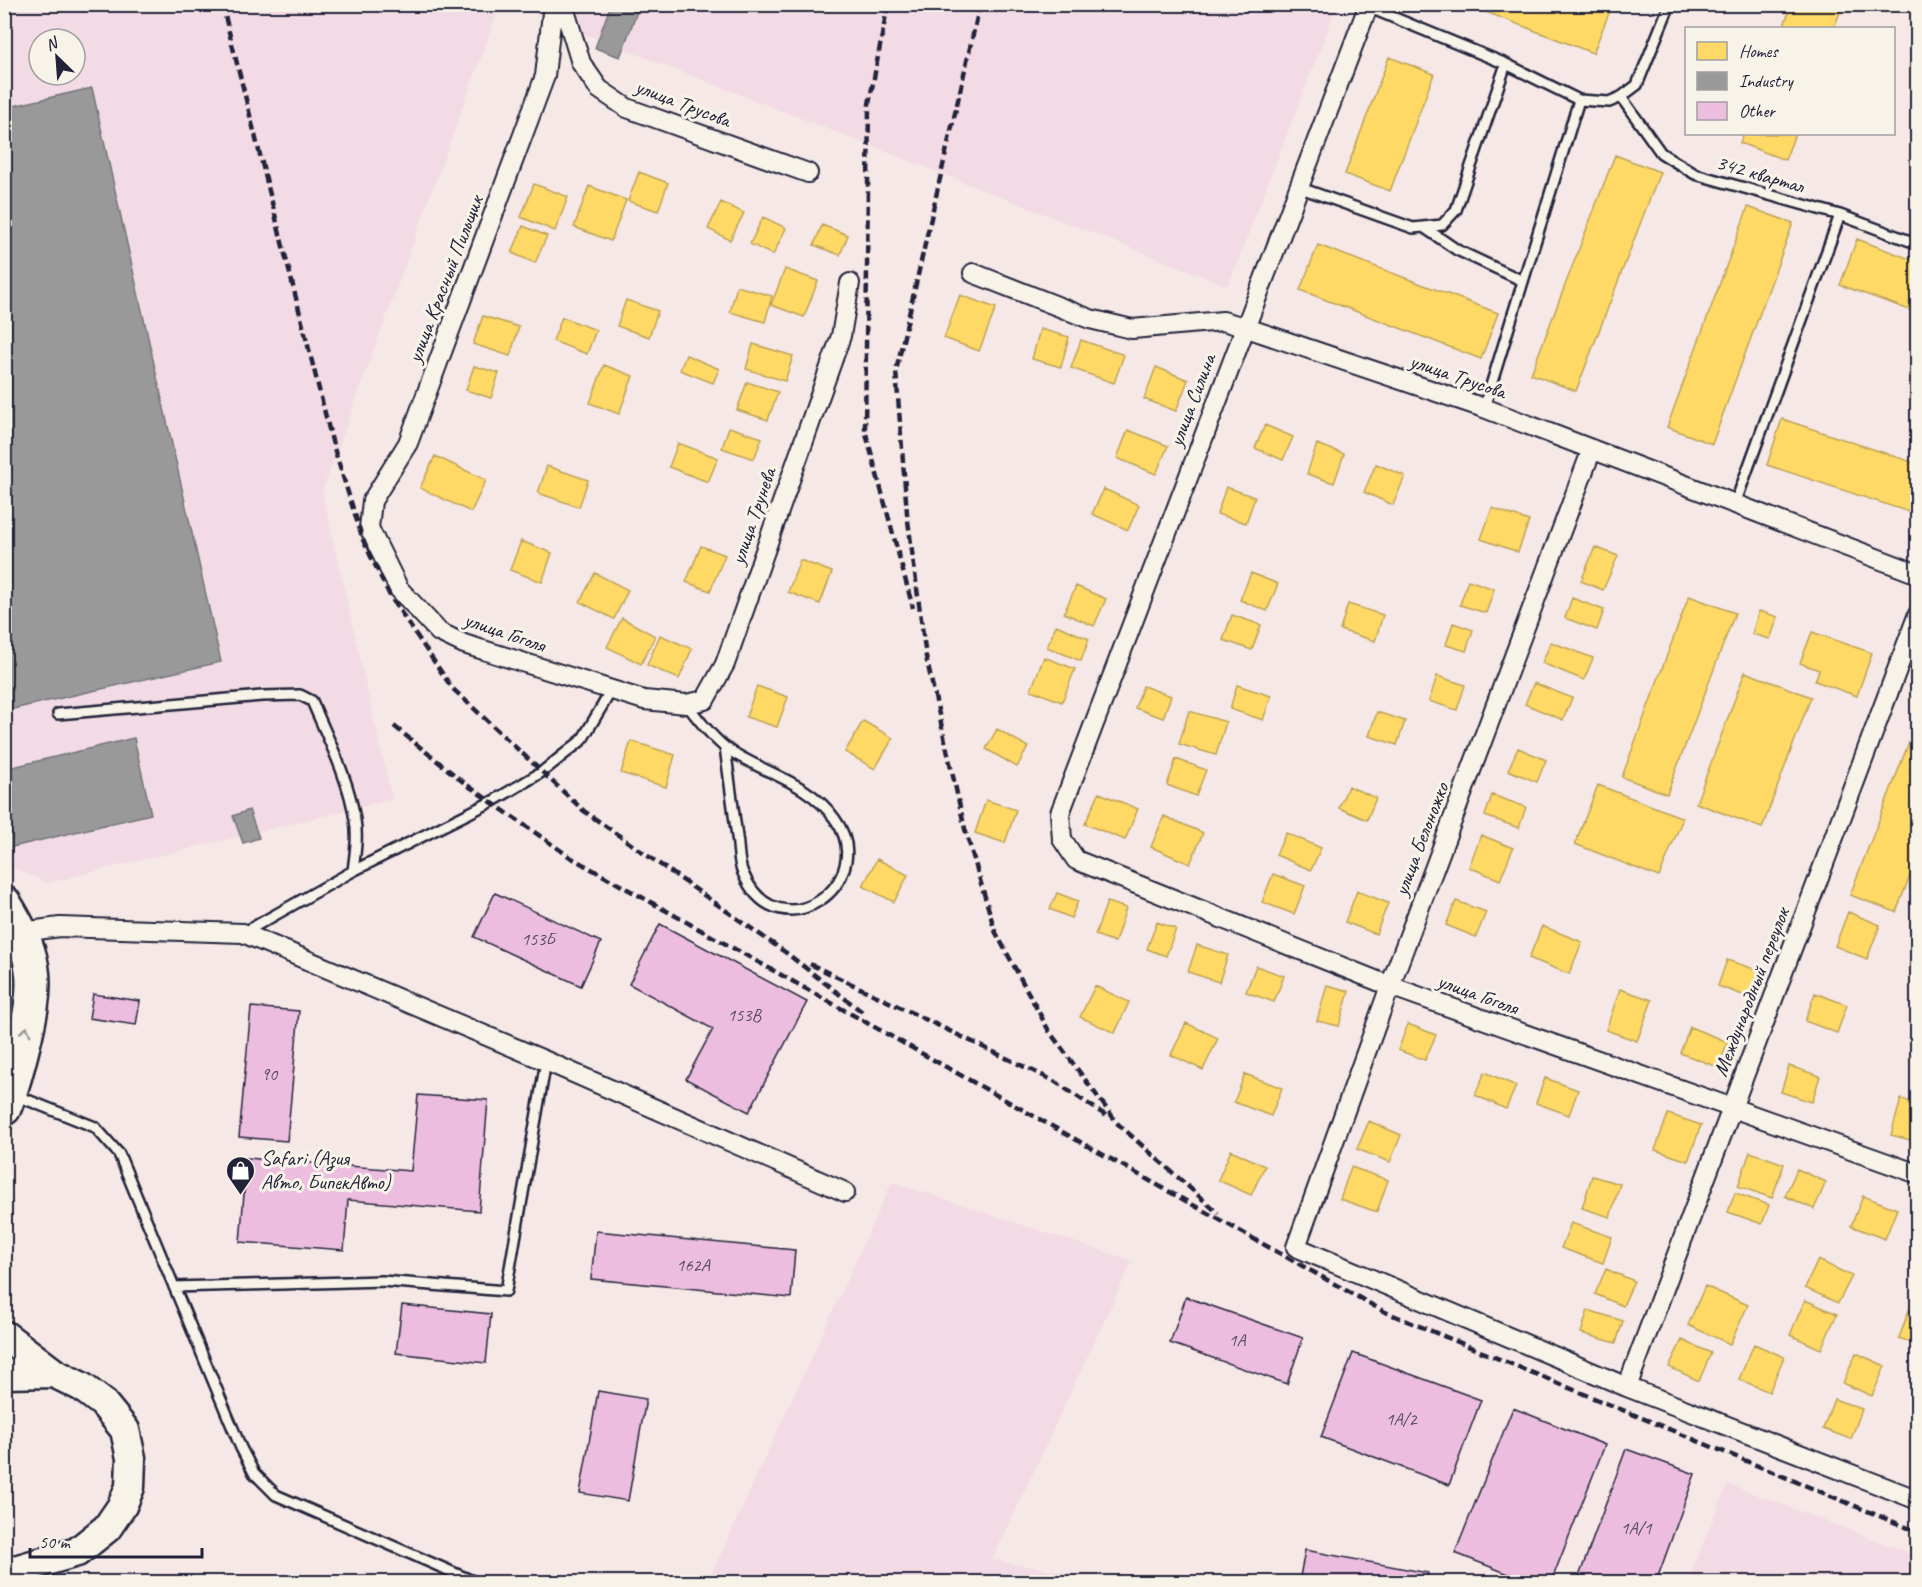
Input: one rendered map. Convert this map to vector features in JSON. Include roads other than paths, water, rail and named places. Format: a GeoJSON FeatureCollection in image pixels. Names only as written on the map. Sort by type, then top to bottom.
{"type":"FeatureCollection","features":[{"type":"Feature","properties":{"kind":"highway"},"geometry":{"type":"LineString","coordinates":[[4,903],[33,970],[34,1002],[7,1100]]}},
{"type":"Feature","properties":{"kind":"main road"},"geometry":{"type":"LineString","coordinates":[[4,1335],[54,1373],[82,1387],[103,1403],[125,1430],[131,1458],[130,1487],[122,1506],[107,1528],[77,1552],[15,1570],[4,1570]]}},
{"type":"Feature","properties":{"kind":"main road"},"geometry":{"type":"LineString","coordinates":[[4,1374],[54,1373]]}},
{"type":"Feature","properties":{"kind":"street","name":"улица Красный Пильщик"},"geometry":{"type":"LineString","coordinates":[[384,561],[369,528],[372,501],[408,443],[545,76],[553,4]]}},
{"type":"Feature","properties":{"kind":"street","name":"улица Трусова"},"geometry":{"type":"LineString","coordinates":[[563,4],[580,63],[599,89],[627,108],[808,173]]}},
{"type":"Feature","properties":{"kind":"street","name":"улица Силина"},"geometry":{"type":"LineString","coordinates":[[1060,813],[1368,6]]}},
{"type":"Feature","properties":{"kind":"street","name":"улица Трусова"},"geometry":{"type":"LineString","coordinates":[[973,273],[1090,319],[1132,329],[1223,321],[1244,327],[1484,408],[1917,574]]}},
{"type":"Feature","properties":{"kind":"street","name":"улица Трунева"},"geometry":{"type":"LineString","coordinates":[[686,704],[705,700],[725,664],[841,336],[850,283]]}},
{"type":"Feature","properties":{"kind":"street","name":"улица Белоножко"},"geometry":{"type":"LineString","coordinates":[[1592,449],[1390,986],[1296,1247],[1627,1387]]}},
{"type":"Feature","properties":{"kind":"street","name":"улица Гоголя"},"geometry":{"type":"LineString","coordinates":[[384,561],[399,589],[439,632],[464,644],[644,700],[686,704]]}},
{"type":"Feature","properties":{"kind":"street","name":"Международный переулок"},"geometry":{"type":"LineString","coordinates":[[1627,1387],[1917,614]]}},
{"type":"Feature","properties":{"kind":"street","name":"улица Гоголя"},"geometry":{"type":"LineString","coordinates":[[1060,813],[1062,838],[1076,860],[1390,986],[1917,1174]]}},
{"type":"Feature","properties":{"kind":"street"},"geometry":{"type":"LineString","coordinates":[[13,927],[243,933],[546,1061],[845,1192]]}},
{"type":"Feature","properties":{"kind":"street"},"geometry":{"type":"LineString","coordinates":[[1627,1387],[1917,1500]]}},
{"type":"Feature","properties":{"kind":"lane"},"geometry":{"type":"LineString","coordinates":[[1368,6],[1506,64],[1579,100],[1609,102],[1638,85],[1670,4]]}},
{"type":"Feature","properties":{"kind":"lane"},"geometry":{"type":"LineString","coordinates":[[1298,187],[1401,225],[1425,228],[1442,225],[1456,210],[1506,64]]}},
{"type":"Feature","properties":{"kind":"lane","name":"342 квартал"},"geometry":{"type":"LineString","coordinates":[[1621,97],[1661,153],[1695,174],[1840,215],[1917,244]]}},
{"type":"Feature","properties":{"kind":"lane"},"geometry":{"type":"LineString","coordinates":[[1484,408],[1579,100]]}},
{"type":"Feature","properties":{"kind":"lane"},"geometry":{"type":"LineString","coordinates":[[1735,504],[1840,215]]}},
{"type":"Feature","properties":{"kind":"lane"},"geometry":{"type":"LineString","coordinates":[[1425,228],[1457,250],[1523,281]]}},
{"type":"Feature","properties":{"kind":"lane"},"geometry":{"type":"LineString","coordinates":[[243,933],[353,871],[493,801],[542,772],[582,740],[611,691]]}},
{"type":"Feature","properties":{"kind":"lane"},"geometry":{"type":"LineString","coordinates":[[58,714],[262,696],[300,695],[312,701],[340,768],[355,819],[353,871]]}},
{"type":"Feature","properties":{"kind":"lane"},"geometry":{"type":"LineString","coordinates":[[686,704],[725,747],[811,793],[837,821],[846,842],[846,859],[840,880],[827,897],[799,911],[772,908],[754,891],[742,872],[725,747]]}},
{"type":"Feature","properties":{"kind":"lane"},"geometry":{"type":"LineString","coordinates":[[174,1287],[382,1281],[506,1291],[546,1061]]}},
{"type":"Feature","properties":{"kind":"lane"},"geometry":{"type":"LineString","coordinates":[[7,1100],[95,1127],[118,1154],[241,1448],[254,1473],[276,1495],[475,1582]]}},
{"type":"Feature","properties":{"kind":"railway"},"geometry":{"type":"LineString","coordinates":[[222,4],[333,445],[363,540],[390,596],[452,688],[584,811],[785,952],[865,1014]]}},
{"type":"Feature","properties":{"kind":"railway"},"geometry":{"type":"LineString","coordinates":[[888,4],[869,104],[865,430],[913,608]]}},
{"type":"Feature","properties":{"kind":"railway"},"geometry":{"type":"LineString","coordinates":[[980,4],[896,371],[907,513],[926,657],[965,829],[995,931],[1049,1031],[1118,1124],[1218,1213]]}},
{"type":"Feature","properties":{"kind":"railway"},"geometry":{"type":"LineString","coordinates":[[394,726],[467,785],[570,857],[1383,1311],[1918,1532]]}},
{"type":"Feature","properties":{"kind":"railway"},"geometry":{"type":"LineString","coordinates":[[810,964],[1054,1081],[1108,1117]]}},
{"type":"Feature","properties":{"kind":"place","name":"Safari (Азия Авто, БипекАвто)"},"geometry":{"type":"Point","coordinates":[240,1196]}}]}
